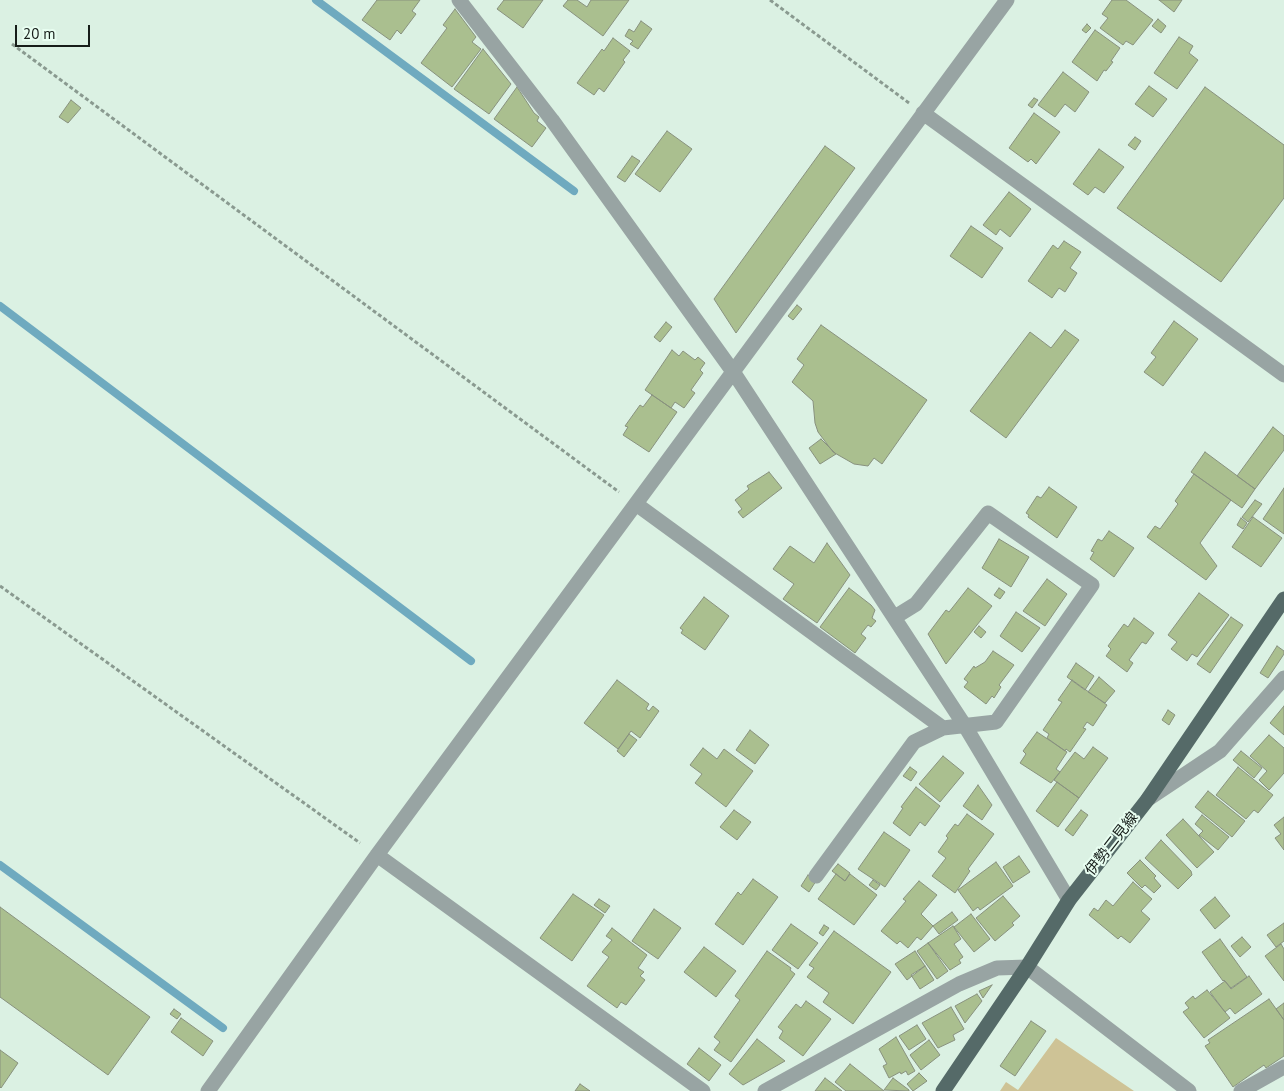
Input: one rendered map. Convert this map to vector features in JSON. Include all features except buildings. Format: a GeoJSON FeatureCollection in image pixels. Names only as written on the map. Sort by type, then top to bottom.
{"type":"FeatureCollection","features":[{"type":"Feature","properties":{"kind":"main road","name":"伊勢二見線"},"geometry":{"type":"LineString","coordinates":[[943,1091],[1027,967],[1068,900],[1148,799],[1284,599]]}},
{"type":"Feature","properties":{"kind":"street"},"geometry":{"type":"LineString","coordinates":[[459,0],[552,120],[734,373],[965,726],[1068,900]]}},
{"type":"Feature","properties":{"kind":"street"},"geometry":{"type":"LineString","coordinates":[[208,1091],[377,855],[1007,0]]}},
{"type":"Feature","properties":{"kind":"street"},"geometry":{"type":"LineString","coordinates":[[923,113],[1284,375]]}},
{"type":"Feature","properties":{"kind":"street"},"geometry":{"type":"LineString","coordinates":[[636,504],[943,728]]}},
{"type":"Feature","properties":{"kind":"street"},"geometry":{"type":"LineString","coordinates":[[816,876],[914,742],[943,728],[996,722],[1092,585],[988,513],[916,604],[895,617]]}},
{"type":"Feature","properties":{"kind":"street"},"geometry":{"type":"LineString","coordinates":[[1148,799],[1220,751],[1284,678]]}},
{"type":"Feature","properties":{"kind":"street"},"geometry":{"type":"LineString","coordinates":[[377,855],[704,1091]]}},
{"type":"Feature","properties":{"kind":"street"},"geometry":{"type":"LineString","coordinates":[[765,1091],[959,984],[997,968],[1027,967],[1189,1091]]}},
{"type":"Feature","properties":{"kind":"street"},"geometry":{"type":"LineString","coordinates":[[1241,1091],[1284,1067]]}},
{"type":"Feature","properties":{"kind":"path"},"geometry":{"type":"LineString","coordinates":[[770,0],[923,113]]}},
{"type":"Feature","properties":{"kind":"path"},"geometry":{"type":"LineString","coordinates":[[12,44],[636,504]]}},
{"type":"Feature","properties":{"kind":"path"},"geometry":{"type":"LineString","coordinates":[[0,586],[377,855]]}},
{"type":"Feature","properties":{"kind":"shaded area"},"geometry":{"type":"Polygon","coordinates":[[[1056,1038],[1134,1091],[1000,1091],[1006,1082],[1018,1090],[1056,1038]]]}},
{"type":"Feature","properties":{"kind":"waterway"},"geometry":{"type":"LineString","coordinates":[[316,0],[574,191]]}},
{"type":"Feature","properties":{"kind":"waterway"},"geometry":{"type":"LineString","coordinates":[[0,306],[471,661]]}},
{"type":"Feature","properties":{"kind":"waterway"},"geometry":{"type":"LineString","coordinates":[[0,865],[223,1028]]}}]}
